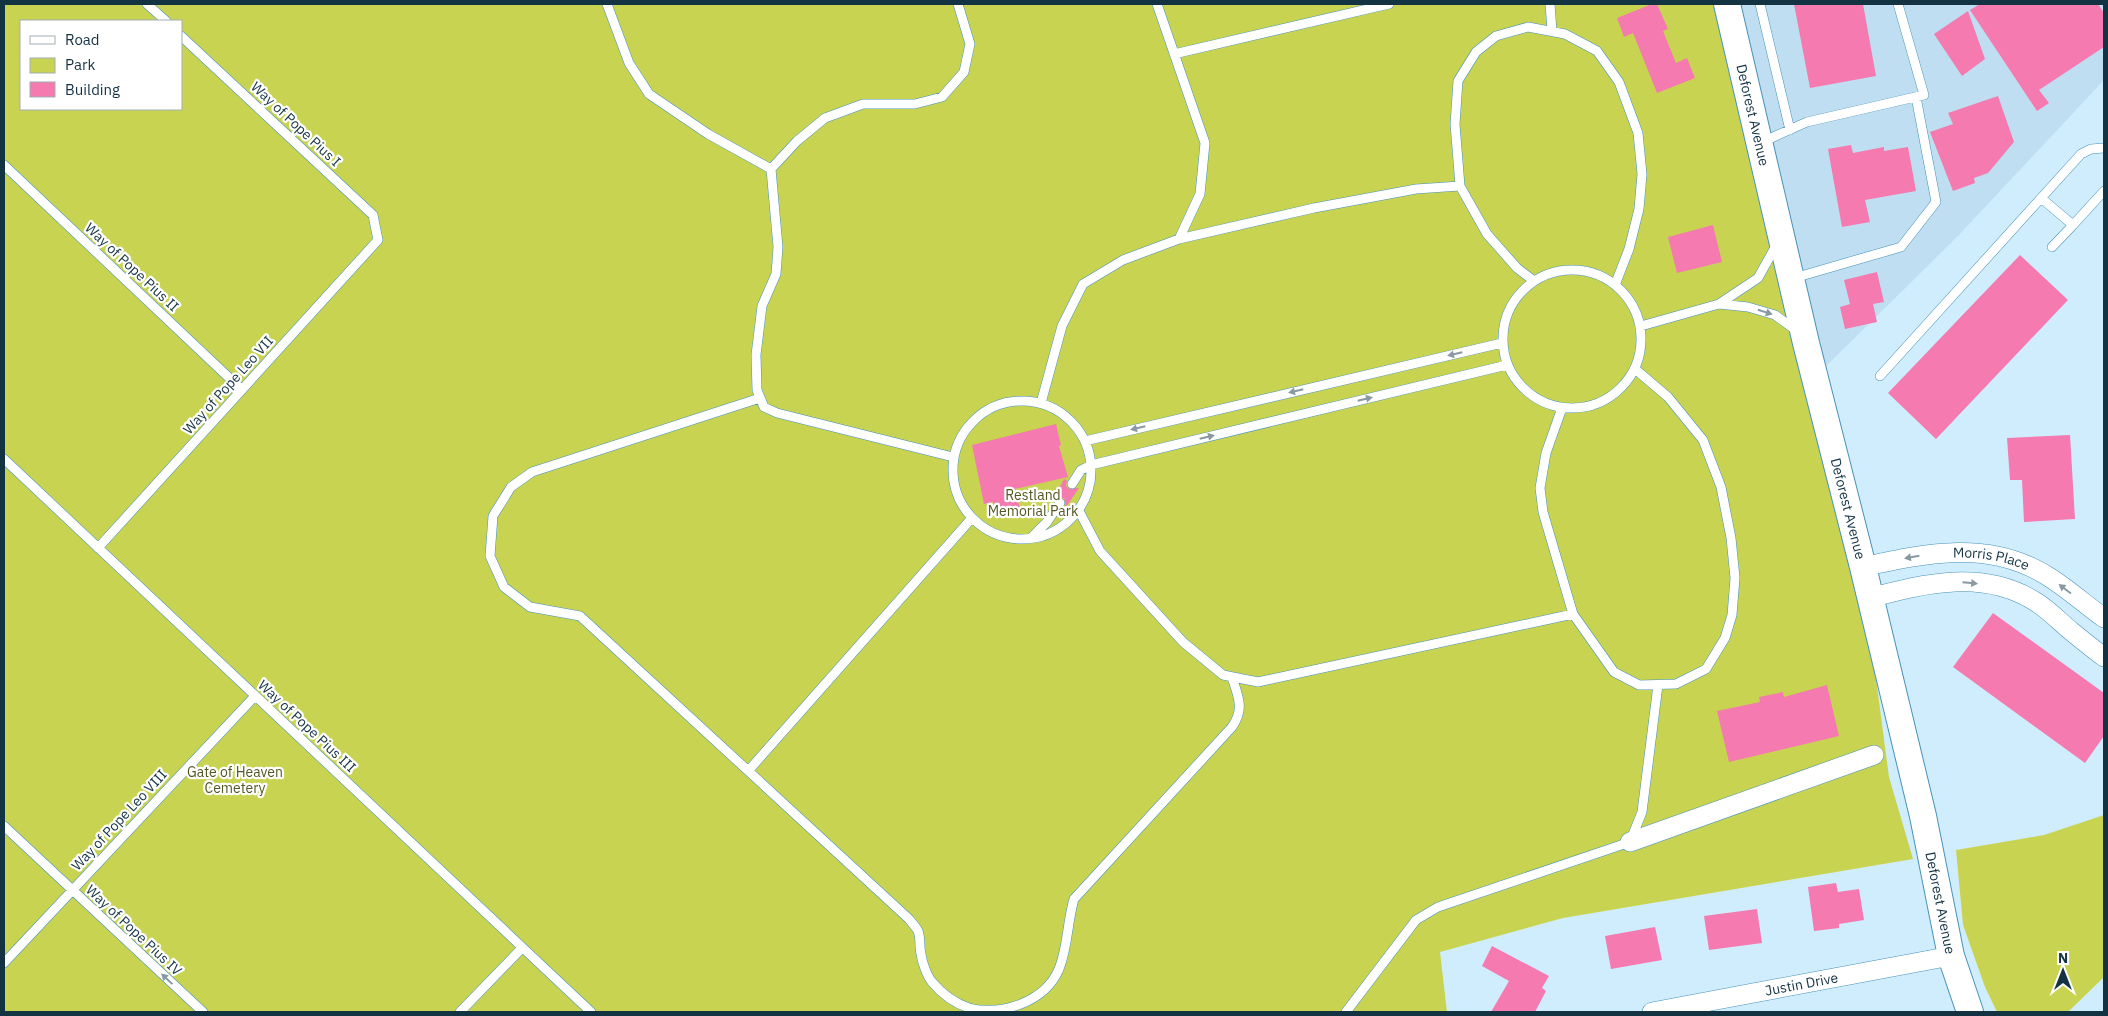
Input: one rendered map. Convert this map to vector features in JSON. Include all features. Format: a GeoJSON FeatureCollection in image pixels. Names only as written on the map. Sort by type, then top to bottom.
{"type":"FeatureCollection","features":[{"type":"Feature","properties":{"kind":"street","name":"Deforest Avenue"},"geometry":{"type":"LineString","coordinates":[[1727,4],[1791,279],[1864,567],[1923,816],[1951,956],[1970,1012]]}},
{"type":"Feature","properties":{"kind":"street","name":"Morris Place"},"geometry":{"type":"LineString","coordinates":[[1864,567],[1941,552],[1976,552],[2001,557],[2027,565],[2049,577],[2104,618]]}},
{"type":"Feature","properties":{"kind":"street","name":"Morris Place"},"geometry":{"type":"LineString","coordinates":[[1870,598],[1941,582],[1991,585],[2015,592],[2038,603],[2104,657]]}},
{"type":"Feature","properties":{"kind":"street"},"geometry":{"type":"LineString","coordinates":[[1630,842],[1874,755]]}},
{"type":"Feature","properties":{"kind":"street","name":"Justin Drive"},"geometry":{"type":"LineString","coordinates":[[1652,1012],[1951,956]]}},
{"type":"Feature","properties":{"kind":"lane"},"geometry":{"type":"LineString","coordinates":[[147,4],[165,20]]}},
{"type":"Feature","properties":{"kind":"lane"},"geometry":{"type":"LineString","coordinates":[[606,4],[629,63],[649,94],[708,134],[771,169]]}},
{"type":"Feature","properties":{"kind":"lane"},"geometry":{"type":"LineString","coordinates":[[953,457],[777,413],[764,407],[757,390],[756,355],[762,306],[776,274],[778,247],[771,169],[797,141],[825,118],[863,104],[915,104],[942,97],[964,72],[970,44],[958,4]]}},
{"type":"Feature","properties":{"kind":"lane"},"geometry":{"type":"LineString","coordinates":[[1157,4],[1205,144],[1200,194],[1179,239]]}},
{"type":"Feature","properties":{"kind":"lane"},"geometry":{"type":"LineString","coordinates":[[1174,54],[1389,4]]}},
{"type":"Feature","properties":{"kind":"lane"},"geometry":{"type":"LineString","coordinates":[[1550,4],[1552,31]]}},
{"type":"Feature","properties":{"kind":"lane"},"geometry":{"type":"LineString","coordinates":[[1760,4],[1790,130]]}},
{"type":"Feature","properties":{"kind":"lane"},"geometry":{"type":"LineString","coordinates":[[1759,144],[1807,122],[1924,95],[1898,4]]}},
{"type":"Feature","properties":{"kind":"lane"},"geometry":{"type":"LineString","coordinates":[[1534,280],[1517,268],[1488,234],[1460,186],[1455,124],[1458,81],[1476,52],[1496,36],[1528,27],[1565,34],[1597,51],[1619,82],[1638,133],[1642,174],[1639,209],[1629,249],[1615,285]]}},
{"type":"Feature","properties":{"kind":"lane","name":"Way of Pope Pius I"},"geometry":{"type":"LineString","coordinates":[[182,37],[373,215],[378,240]]}},
{"type":"Feature","properties":{"kind":"lane"},"geometry":{"type":"LineString","coordinates":[[1791,279],[1900,247],[1936,202],[1916,97]]}},
{"type":"Feature","properties":{"kind":"lane"},"geometry":{"type":"LineString","coordinates":[[1880,376],[2081,154],[2091,149],[2104,148]]}},
{"type":"Feature","properties":{"kind":"lane","name":"Way of Pope Pius II"},"geometry":{"type":"LineString","coordinates":[[4,165],[242,390]]}},
{"type":"Feature","properties":{"kind":"lane"},"geometry":{"type":"LineString","coordinates":[[1041,403],[1062,326],[1083,284],[1123,260],[1179,239],[1314,208],[1416,190],[1460,186]]}},
{"type":"Feature","properties":{"kind":"lane"},"geometry":{"type":"LineString","coordinates":[[2052,247],[2104,191]]}},
{"type":"Feature","properties":{"kind":"lane"},"geometry":{"type":"LineString","coordinates":[[2041,198],[2073,225]]}},
{"type":"Feature","properties":{"kind":"lane"},"geometry":{"type":"LineString","coordinates":[[1641,326],[1719,304],[1758,278],[1781,237]]}},
{"type":"Feature","properties":{"kind":"lane","name":"Way of Pope Leo VII"},"geometry":{"type":"LineString","coordinates":[[98,548],[378,240]]}},
{"type":"Feature","properties":{"kind":"lane"},"geometry":{"type":"LineString","coordinates":[[1578,270],[1600,275],[1615,285],[1633,305],[1641,326],[1641,348],[1635,369],[1622,387],[1605,400],[1584,408],[1562,408],[1539,400],[1520,385],[1507,365],[1502,343],[1504,325],[1510,308],[1520,292],[1534,280],[1555,271],[1578,270]]}},
{"type":"Feature","properties":{"kind":"lane"},"geometry":{"type":"LineString","coordinates":[[1719,304],[1748,307],[1775,316],[1805,337]]}},
{"type":"Feature","properties":{"kind":"lane"},"geometry":{"type":"LineString","coordinates":[[1084,441],[1502,343]]}},
{"type":"Feature","properties":{"kind":"lane"},"geometry":{"type":"LineString","coordinates":[[1072,484],[1082,470],[1091,464],[1507,365]]}},
{"type":"Feature","properties":{"kind":"lane"},"geometry":{"type":"LineString","coordinates":[[1562,408],[1546,453],[1540,488],[1543,512],[1573,614],[1614,672],[1639,685],[1676,684],[1706,669],[1725,638],[1732,615],[1735,578],[1731,538],[1721,487],[1702,440],[1668,397],[1635,369]]}},
{"type":"Feature","properties":{"kind":"lane"},"geometry":{"type":"LineString","coordinates":[[760,398],[532,472],[511,487],[493,516],[490,556],[504,588],[530,607],[580,616],[909,919],[919,933],[921,955],[930,980],[947,997],[969,1009],[996,1012],[1021,1007],[1041,993],[1058,971],[1067,945],[1068,919],[1074,899],[1232,727],[1240,715],[1232,677]]}},
{"type":"Feature","properties":{"kind":"lane"},"geometry":{"type":"LineString","coordinates":[[1019,400],[1041,403],[1062,413],[1078,428],[1084,441],[1088,447],[1091,464],[1089,491],[1079,511],[1063,527],[1042,537],[1018,540],[995,534],[972,518],[960,503],[953,481],[953,457],[962,435],[977,417],[998,405],[1019,400]]}},
{"type":"Feature","properties":{"kind":"lane","name":"Way of Pope Pius III"},"geometry":{"type":"LineString","coordinates":[[4,459],[591,1012]]}},
{"type":"Feature","properties":{"kind":"lane"},"geometry":{"type":"LineString","coordinates":[[1031,538],[1048,522],[1060,503]]}},
{"type":"Feature","properties":{"kind":"lane"},"geometry":{"type":"LineString","coordinates":[[1079,511],[1100,551],[1183,642],[1223,675],[1232,677],[1258,682],[1573,614]]}},
{"type":"Feature","properties":{"kind":"lane"},"geometry":{"type":"LineString","coordinates":[[749,770],[972,518]]}},
{"type":"Feature","properties":{"kind":"lane"},"geometry":{"type":"LineString","coordinates":[[1346,1012],[1416,920],[1438,907],[1630,842],[1642,812],[1658,685]]}},
{"type":"Feature","properties":{"kind":"lane","name":"Way of Pope Leo VIII"},"geometry":{"type":"LineString","coordinates":[[4,963],[254,696]]}},
{"type":"Feature","properties":{"kind":"lane","name":"Way of Pope Pius IV"},"geometry":{"type":"LineString","coordinates":[[4,826],[203,1012]]}},
{"type":"Feature","properties":{"kind":"lane"},"geometry":{"type":"LineString","coordinates":[[460,1012],[522,948]]}},
{"type":"Feature","properties":{"kind":"shaded area"},"geometry":{"type":"Polygon","coordinates":[[[1729,4],[2104,4],[2104,80],[1958,236],[1815,377],[1729,4]]]}},
{"type":"Feature","properties":{"kind":"green space","name":"Restland Memorial Park"},"geometry":{"type":"Polygon","coordinates":[[[4,4],[1729,4],[1859,550],[1889,777],[1913,859],[1563,918],[1440,952],[1447,1012],[4,1012],[4,4]]]}},
{"type":"Feature","properties":{"kind":"green space"},"geometry":{"type":"Polygon","coordinates":[[[2104,815],[2104,977],[2068,1012],[1997,1012],[1985,987],[1963,925],[1956,850],[2044,835],[2104,815]]]}},
{"type":"Feature","properties":{"kind":"building"},"geometry":{"type":"Polygon","coordinates":[[[1652,4],[1657,4],[1668,29],[1663,31],[1676,63],[1687,58],[1695,78],[1657,93],[1633,33],[1624,37],[1617,18],[1652,4]]]}},
{"type":"Feature","properties":{"kind":"building"},"geometry":{"type":"Polygon","coordinates":[[[1794,4],[1863,4],[1876,76],[1810,88],[1794,4]]]}},
{"type":"Feature","properties":{"kind":"building"},"geometry":{"type":"Polygon","coordinates":[[[1980,4],[2098,4],[2104,13],[2104,47],[2039,90],[2049,103],[2037,111],[1970,10],[1980,4]]]}},
{"type":"Feature","properties":{"kind":"building"},"geometry":{"type":"Polygon","coordinates":[[[1968,11],[1985,59],[1962,76],[1934,34],[1968,11]]]}},
{"type":"Feature","properties":{"kind":"building"},"geometry":{"type":"Polygon","coordinates":[[[1998,96],[2014,142],[1988,173],[1974,178],[1975,183],[1953,191],[1930,132],[1953,124],[1948,113],[1998,96]]]}},
{"type":"Feature","properties":{"kind":"building"},"geometry":{"type":"Polygon","coordinates":[[[1851,145],[1853,153],[1884,147],[1884,151],[1908,147],[1916,191],[1865,200],[1870,222],[1842,227],[1828,149],[1851,145]]]}},
{"type":"Feature","properties":{"kind":"building"},"geometry":{"type":"Polygon","coordinates":[[[1713,225],[1722,262],[1677,273],[1668,237],[1713,225]]]}},
{"type":"Feature","properties":{"kind":"building"},"geometry":{"type":"Polygon","coordinates":[[[2020,255],[2068,300],[1936,439],[1888,393],[2020,255]]]}},
{"type":"Feature","properties":{"kind":"building"},"geometry":{"type":"Polygon","coordinates":[[[1877,272],[1884,302],[1873,304],[1877,322],[1845,329],[1840,307],[1850,304],[1844,280],[1877,272]]]}},
{"type":"Feature","properties":{"kind":"building"},"geometry":{"type":"Polygon","coordinates":[[[1056,424],[1061,445],[1059,446],[1068,477],[1015,489],[1020,509],[997,515],[993,502],[984,504],[972,445],[1056,424]]]}},
{"type":"Feature","properties":{"kind":"building"},"geometry":{"type":"Polygon","coordinates":[[[2070,435],[2075,519],[2024,522],[2022,480],[2010,480],[2007,438],[2070,435]]]}},
{"type":"Feature","properties":{"kind":"building"},"geometry":{"type":"Polygon","coordinates":[[[1064,479],[1067,481],[1066,486],[1069,489],[1079,488],[1066,507],[1064,498],[1054,498],[1064,479]]]}},
{"type":"Feature","properties":{"kind":"building"},"geometry":{"type":"Polygon","coordinates":[[[1993,613],[2104,693],[2104,736],[2085,763],[1953,667],[1993,613]]]}},
{"type":"Feature","properties":{"kind":"building"},"geometry":{"type":"Polygon","coordinates":[[[1827,685],[1839,736],[1729,762],[1717,711],[1760,702],[1759,697],[1783,692],[1784,697],[1827,685]]]}},
{"type":"Feature","properties":{"kind":"building"},"geometry":{"type":"Polygon","coordinates":[[[1836,883],[1838,892],[1859,889],[1864,920],[1839,924],[1839,928],[1814,931],[1808,887],[1836,883]]]}},
{"type":"Feature","properties":{"kind":"building"},"geometry":{"type":"Polygon","coordinates":[[[1757,909],[1762,943],[1709,950],[1704,916],[1757,909]]]}},
{"type":"Feature","properties":{"kind":"building"},"geometry":{"type":"Polygon","coordinates":[[[1655,927],[1662,960],[1611,969],[1605,936],[1655,927]]]}},
{"type":"Feature","properties":{"kind":"building"},"geometry":{"type":"Polygon","coordinates":[[[1492,946],[1549,976],[1542,988],[1546,991],[1535,1012],[1491,1012],[1509,981],[1482,966],[1492,946]]]}},
{"type":"Feature","properties":{"kind":"park label","name":"Gate of Heaven Cemetery"},"geometry":{"type":"Point","coordinates":[235,780]}}]}
